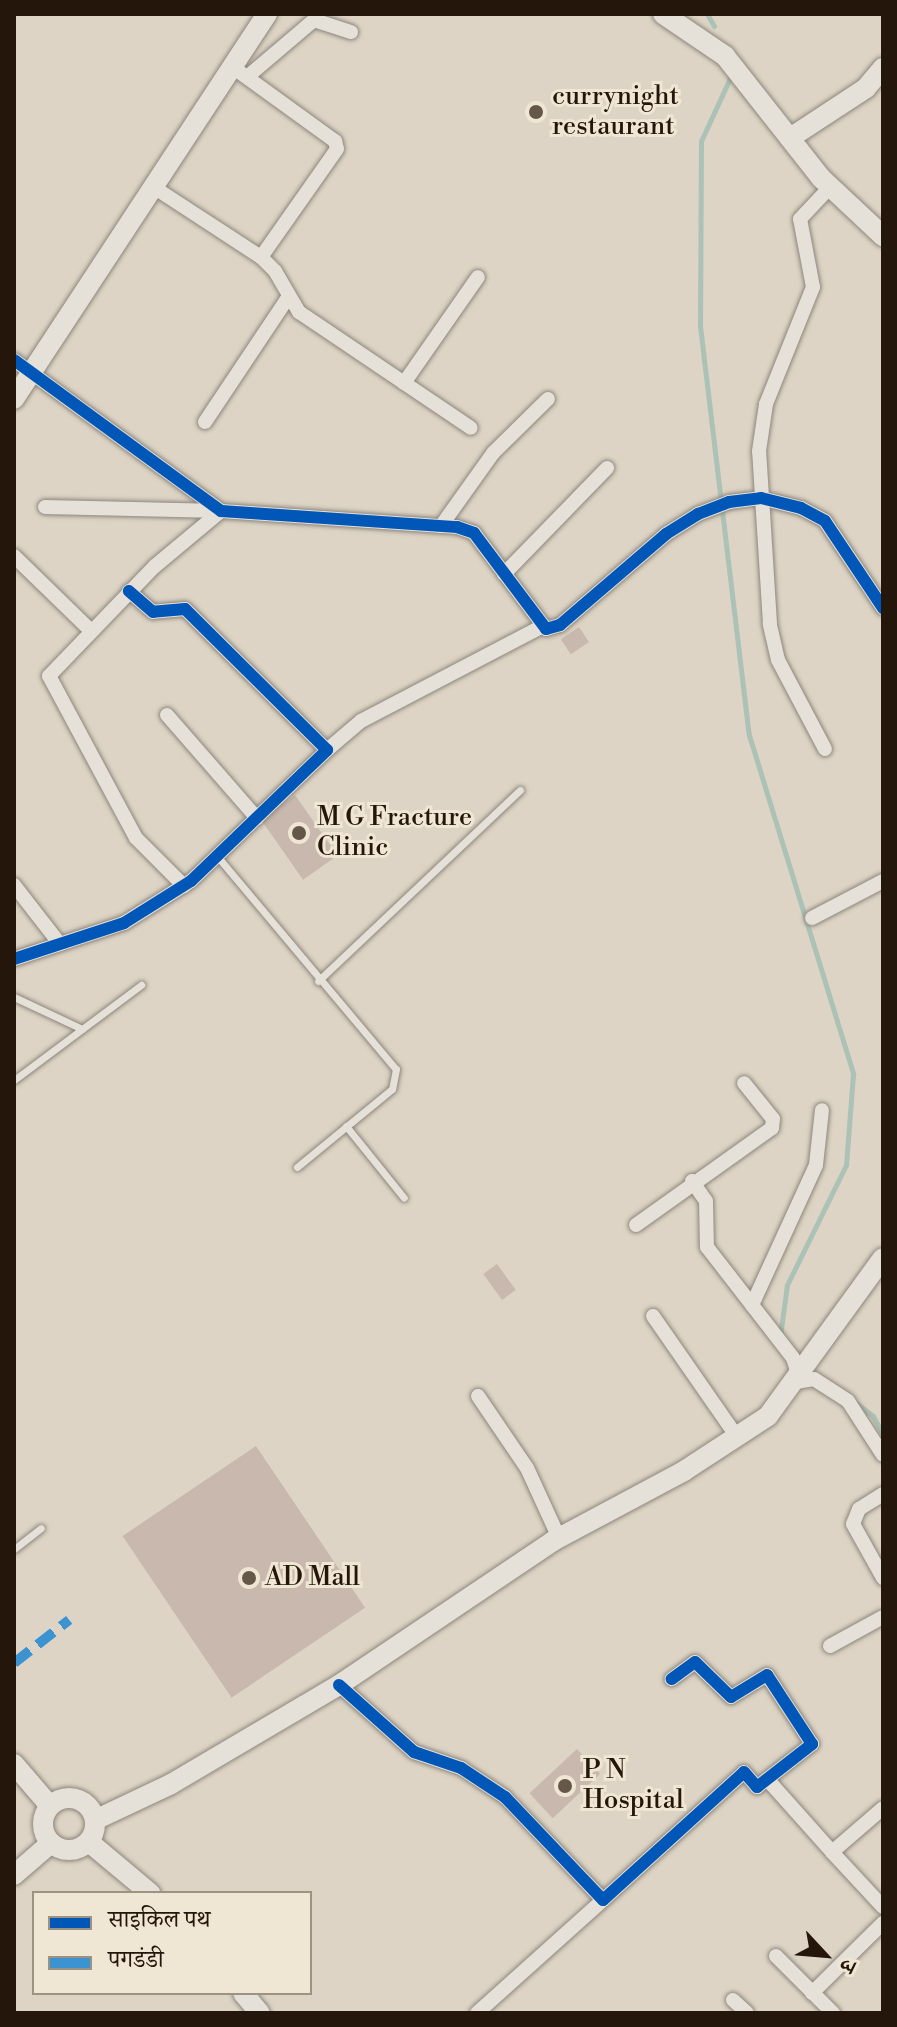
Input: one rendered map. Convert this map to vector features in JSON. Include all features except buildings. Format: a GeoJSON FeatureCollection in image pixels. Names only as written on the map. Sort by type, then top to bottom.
{"type":"FeatureCollection","features":[{"type":"Feature","properties":{"kind":"main road"},"geometry":{"type":"LineString","coordinates":[[14,399],[155,188],[240,73],[267,14]]}},
{"type":"Feature","properties":{"kind":"main road"},"geometry":{"type":"LineString","coordinates":[[663,14],[725,56],[830,187],[883,236]]}},
{"type":"Feature","properties":{"kind":"main road"},"geometry":{"type":"LineString","coordinates":[[790,138],[880,79]]}},
{"type":"Feature","properties":{"kind":"main road"},"geometry":{"type":"LineString","coordinates":[[89,1842],[95,1820],[171,1784],[339,1685],[559,1538],[737,1437],[768,1416],[801,1375],[883,1258]]}},
{"type":"Feature","properties":{"kind":"main road"},"geometry":{"type":"LineString","coordinates":[[14,1764],[50,1806]]}},
{"type":"Feature","properties":{"kind":"main road"},"geometry":{"type":"LineString","coordinates":[[89,1842],[66,1850],[51,1843],[43,1821],[50,1806],[64,1797],[80,1799],[95,1820]]}},
{"type":"Feature","properties":{"kind":"main road"},"geometry":{"type":"LineString","coordinates":[[89,1842],[148,1891]]}},
{"type":"Feature","properties":{"kind":"main road"},"geometry":{"type":"LineString","coordinates":[[14,1875],[51,1843]]}},
{"type":"Feature","properties":{"kind":"main road"},"geometry":{"type":"LineString","coordinates":[[245,1995],[260,2013]]}},
{"type":"Feature","properties":{"kind":"street"},"geometry":{"type":"LineString","coordinates":[[261,257],[337,149],[335,141],[240,73],[314,20],[351,32]]}},
{"type":"Feature","properties":{"kind":"street"},"geometry":{"type":"LineString","coordinates":[[825,749],[778,660],[770,624],[761,498],[764,413],[813,287],[800,219],[830,187]]}},
{"type":"Feature","properties":{"kind":"street"},"geometry":{"type":"LineString","coordinates":[[155,188],[261,257],[299,312],[471,428]]}},
{"type":"Feature","properties":{"kind":"street"},"geometry":{"type":"LineString","coordinates":[[404,383],[478,277]]}},
{"type":"Feature","properties":{"kind":"street"},"geometry":{"type":"LineString","coordinates":[[205,422],[289,296]]}},
{"type":"Feature","properties":{"kind":"street"},"geometry":{"type":"LineString","coordinates":[[14,360],[221,511]]}},
{"type":"Feature","properties":{"kind":"street"},"geometry":{"type":"LineString","coordinates":[[441,526],[493,453],[548,399]]}},
{"type":"Feature","properties":{"kind":"street"},"geometry":{"type":"LineString","coordinates":[[504,574],[607,468]]}},
{"type":"Feature","properties":{"kind":"street"},"geometry":{"type":"LineString","coordinates":[[14,959],[124,923],[184,886],[361,721],[541,627],[560,625],[666,534],[723,503],[761,498],[801,508],[825,521],[883,608]]}},
{"type":"Feature","properties":{"kind":"street"},"geometry":{"type":"LineString","coordinates":[[45,507],[221,511],[441,526],[474,533],[541,627]]}},
{"type":"Feature","properties":{"kind":"street"},"geometry":{"type":"LineString","coordinates":[[184,886],[136,838],[51,683],[53,667],[129,591],[221,511]]}},
{"type":"Feature","properties":{"kind":"street"},"geometry":{"type":"LineString","coordinates":[[14,556],[90,630]]}},
{"type":"Feature","properties":{"kind":"street"},"geometry":{"type":"LineString","coordinates":[[129,591],[153,612],[185,609],[327,750]]}},
{"type":"Feature","properties":{"kind":"street"},"geometry":{"type":"LineString","coordinates":[[167,715],[257,818]]}},
{"type":"Feature","properties":{"kind":"street"},"geometry":{"type":"LineString","coordinates":[[812,918],[883,881]]}},
{"type":"Feature","properties":{"kind":"street"},"geometry":{"type":"LineString","coordinates":[[14,885],[60,944]]}},
{"type":"Feature","properties":{"kind":"street"},"geometry":{"type":"LineString","coordinates":[[636,1225],[692,1181],[772,1128],[773,1119],[744,1083]]}},
{"type":"Feature","properties":{"kind":"street"},"geometry":{"type":"LineString","coordinates":[[752,1305],[816,1165],[822,1110]]}},
{"type":"Feature","properties":{"kind":"street"},"geometry":{"type":"LineString","coordinates":[[692,1181],[706,1201],[707,1247],[793,1358],[801,1375],[814,1379],[848,1401],[883,1455]]}},
{"type":"Feature","properties":{"kind":"street"},"geometry":{"type":"LineString","coordinates":[[653,1316],[737,1437]]}},
{"type":"Feature","properties":{"kind":"street"},"geometry":{"type":"LineString","coordinates":[[478,1396],[527,1468],[559,1538]]}},
{"type":"Feature","properties":{"kind":"street"},"geometry":{"type":"LineString","coordinates":[[883,1494],[859,1509],[853,1524],[883,1578]]}},
{"type":"Feature","properties":{"kind":"street"},"geometry":{"type":"LineString","coordinates":[[830,1646],[883,1617]]}},
{"type":"Feature","properties":{"kind":"street"},"geometry":{"type":"LineString","coordinates":[[477,2013],[744,1772],[757,1787],[812,1744],[767,1675],[731,1697],[695,1662],[672,1679]]}},
{"type":"Feature","properties":{"kind":"street"},"geometry":{"type":"LineString","coordinates":[[339,1685],[414,1752],[461,1768],[505,1797],[603,1900]]}},
{"type":"Feature","properties":{"kind":"street"},"geometry":{"type":"LineString","coordinates":[[767,1779],[883,1907]]}},
{"type":"Feature","properties":{"kind":"street"},"geometry":{"type":"LineString","coordinates":[[832,1852],[883,1808]]}},
{"type":"Feature","properties":{"kind":"street"},"geometry":{"type":"LineString","coordinates":[[812,1993],[883,1923]]}},
{"type":"Feature","properties":{"kind":"street"},"geometry":{"type":"LineString","coordinates":[[776,1956],[833,2013]]}},
{"type":"Feature","properties":{"kind":"street"},"geometry":{"type":"LineString","coordinates":[[733,2000],[747,2013]]}},
{"type":"Feature","properties":{"kind":"lane"},"geometry":{"type":"LineString","coordinates":[[318,981],[520,790]]}},
{"type":"Feature","properties":{"kind":"lane"},"geometry":{"type":"LineString","coordinates":[[217,856],[397,1076],[392,1089],[297,1167]]}},
{"type":"Feature","properties":{"kind":"lane"},"geometry":{"type":"LineString","coordinates":[[14,1080],[141,985]]}},
{"type":"Feature","properties":{"kind":"lane"},"geometry":{"type":"LineString","coordinates":[[14,997],[82,1029]]}},
{"type":"Feature","properties":{"kind":"lane"},"geometry":{"type":"LineString","coordinates":[[346,1126],[404,1198]]}},
{"type":"Feature","properties":{"kind":"lane"},"geometry":{"type":"LineString","coordinates":[[14,1549],[41,1528]]}},
{"type":"Feature","properties":{"kind":"waterway"},"geometry":{"type":"LineString","coordinates":[[707,14],[714,26]]}},
{"type":"Feature","properties":{"kind":"waterway"},"geometry":{"type":"LineString","coordinates":[[730,78],[701,141],[700,326],[749,735],[853,1074],[846,1165],[787,1285],[780,1336]]}},
{"type":"Feature","properties":{"kind":"waterway"},"geometry":{"type":"LineString","coordinates":[[856,1403],[873,1416],[883,1435]]}},
{"type":"Feature","properties":{"kind":"marked path"},"geometry":{"type":"LineString","coordinates":[[14,1663],[69,1620]]}},
{"type":"Feature","properties":{"kind":"cycle path"},"geometry":{"type":"LineString","coordinates":[[14,360],[221,511],[457,527],[474,533],[546,629],[560,625],[666,534],[698,514],[729,502],[761,498],[801,508],[825,521],[883,608]]}},
{"type":"Feature","properties":{"kind":"cycle path"},"geometry":{"type":"LineString","coordinates":[[14,959],[124,923],[191,881],[327,750],[185,609],[153,612],[129,591]]}},
{"type":"Feature","properties":{"kind":"cycle path"},"geometry":{"type":"LineString","coordinates":[[339,1685],[414,1752],[461,1768],[505,1797],[603,1900],[744,1772],[757,1787],[812,1744],[767,1675],[731,1697],[695,1662],[672,1679]]}},
{"type":"Feature","properties":{"kind":"place","name":"currynight restaurant"},"geometry":{"type":"Point","coordinates":[536,112]}},
{"type":"Feature","properties":{"kind":"place","name":"M G Fracture Clinic"},"geometry":{"type":"Point","coordinates":[299,833]}},
{"type":"Feature","properties":{"kind":"place","name":"AD Mall"},"geometry":{"type":"Point","coordinates":[249,1578]}},
{"type":"Feature","properties":{"kind":"place","name":"P N Hospital"},"geometry":{"type":"Point","coordinates":[565,1786]}}]}
